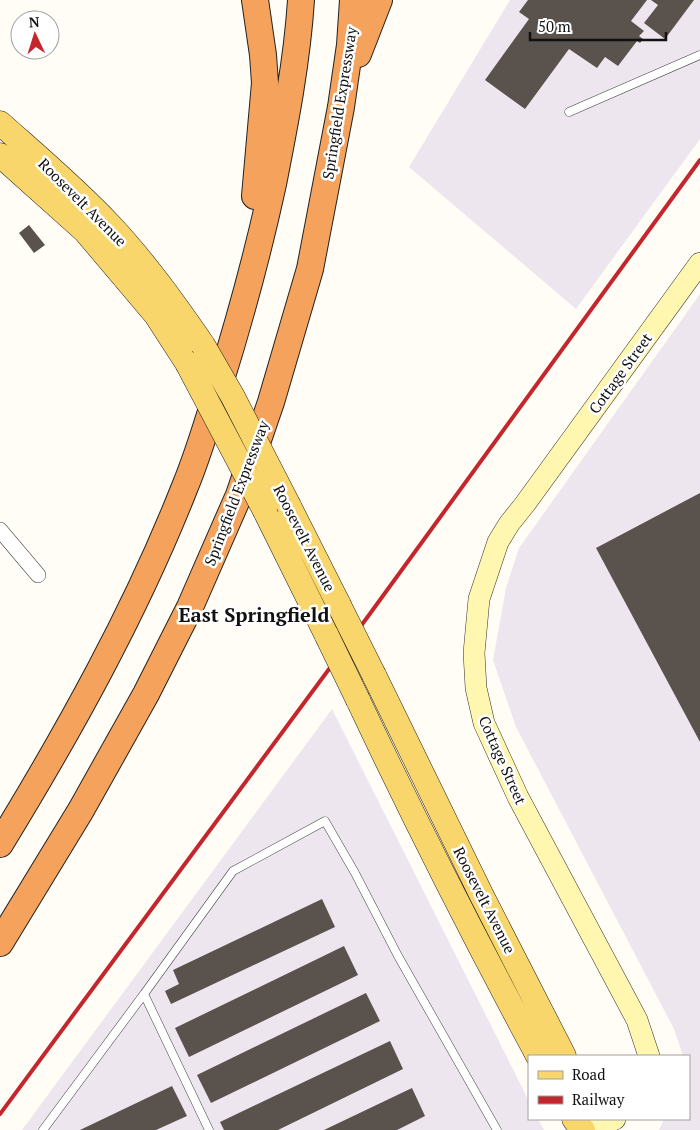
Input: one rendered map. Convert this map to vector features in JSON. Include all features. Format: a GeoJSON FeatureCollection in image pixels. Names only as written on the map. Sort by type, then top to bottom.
{"type":"FeatureCollection","features":[{"type":"Feature","properties":{"kind":"highway"},"geometry":{"type":"LineString","coordinates":[[245,302],[265,83],[255,0]]}},
{"type":"Feature","properties":{"kind":"highway"},"geometry":{"type":"LineString","coordinates":[[0,844],[87,693],[132,606],[160,547],[185,487],[245,302],[265,220],[282,136],[296,50],[301,0]]}},
{"type":"Feature","properties":{"kind":"highway","name":"Springfield Expressway"},"geometry":{"type":"LineString","coordinates":[[0,943],[81,810],[146,694],[190,607],[232,513],[271,402],[310,269],[341,107],[350,45],[353,0]]}},
{"type":"Feature","properties":{"kind":"highway"},"geometry":{"type":"LineString","coordinates":[[341,107],[364,37],[380,0]]}},
{"type":"Feature","properties":{"kind":"main road","name":"Roosevelt Avenue"},"geometry":{"type":"LineString","coordinates":[[0,123],[110,224],[180,310],[203,344],[233,397],[289,506],[481,894],[563,1055]]}},
{"type":"Feature","properties":{"kind":"main road","name":"Roosevelt Avenue"},"geometry":{"type":"LineString","coordinates":[[0,155],[85,231],[156,315],[187,363],[327,636],[437,865],[537,1055]]}},
{"type":"Feature","properties":{"kind":"main road","name":"Cottage Street"},"geometry":{"type":"LineString","coordinates":[[649,1055],[636,1020],[518,797],[484,723],[476,688],[474,653],[479,598],[498,542],[508,524],[525,504],[700,262]]}},
{"type":"Feature","properties":{"kind":"main road"},"geometry":{"type":"LineString","coordinates":[[575,1120],[585,1130]]}},
{"type":"Feature","properties":{"kind":"main road"},"geometry":{"type":"LineString","coordinates":[[593,1130],[613,1120]]}},
{"type":"Feature","properties":{"kind":"street"},"geometry":{"type":"LineString","coordinates":[[0,530],[38,575]]}},
{"type":"Feature","properties":{"kind":"lane"},"geometry":{"type":"LineString","coordinates":[[568,112],[700,55]]}},
{"type":"Feature","properties":{"kind":"lane"},"geometry":{"type":"LineString","coordinates":[[43,1130],[233,871],[325,821],[355,873],[398,956],[497,1130]]}},
{"type":"Feature","properties":{"kind":"lane"},"geometry":{"type":"LineString","coordinates":[[144,994],[209,1130]]}},
{"type":"Feature","properties":{"kind":"shaded area"},"geometry":{"type":"Polygon","coordinates":[[[510,0],[700,0],[700,139],[576,309],[409,167],[510,0]]]}},
{"type":"Feature","properties":{"kind":"shaded area"},"geometry":{"type":"Polygon","coordinates":[[[700,294],[700,1130],[659,1130],[664,1120],[690,1120],[690,1055],[683,1055],[674,1029],[516,727],[493,660],[506,588],[519,548],[700,294]]]}},
{"type":"Feature","properties":{"kind":"shaded area"},"geometry":{"type":"Polygon","coordinates":[[[332,709],[528,1099],[528,1120],[539,1120],[544,1130],[22,1130],[332,709]]]}},
{"type":"Feature","properties":{"kind":"building"},"geometry":{"type":"Polygon","coordinates":[[[528,0],[647,0],[631,21],[644,31],[639,36],[643,39],[640,43],[637,41],[618,66],[605,57],[597,68],[569,49],[525,109],[485,80],[529,19],[519,12],[528,0]]]}},
{"type":"Feature","properties":{"kind":"building"},"geometry":{"type":"Polygon","coordinates":[[[651,0],[694,0],[665,39],[644,23],[658,5],[651,0]]]}},
{"type":"Feature","properties":{"kind":"building"},"geometry":{"type":"Polygon","coordinates":[[[29,225],[45,245],[34,253],[19,233],[29,225]]]}},
{"type":"Feature","properties":{"kind":"building"},"geometry":{"type":"Polygon","coordinates":[[[700,493],[700,742],[596,548],[700,493]]]}},
{"type":"Feature","properties":{"kind":"building"},"geometry":{"type":"Polygon","coordinates":[[[322,899],[335,927],[171,1004],[165,991],[179,984],[173,970],[322,899]]]}},
{"type":"Feature","properties":{"kind":"building"},"geometry":{"type":"Polygon","coordinates":[[[344,946],[358,975],[189,1057],[175,1028],[344,946]]]}},
{"type":"Feature","properties":{"kind":"building"},"geometry":{"type":"Polygon","coordinates":[[[366,993],[380,1021],[211,1103],[197,1075],[366,993]]]}},
{"type":"Feature","properties":{"kind":"building"},"geometry":{"type":"Polygon","coordinates":[[[390,1041],[403,1069],[278,1130],[224,1130],[220,1122],[390,1041]]]}},
{"type":"Feature","properties":{"kind":"building"},"geometry":{"type":"Polygon","coordinates":[[[172,1086],[187,1116],[156,1130],[80,1130],[172,1086]]]}},
{"type":"Feature","properties":{"kind":"building"},"geometry":{"type":"Polygon","coordinates":[[[412,1088],[425,1116],[397,1130],[324,1130],[412,1088]]]}},
{"type":"Feature","properties":{"kind":"railway"},"geometry":{"type":"LineString","coordinates":[[0,1114],[369,615],[700,160]]}},
{"type":"Feature","properties":{"kind":"district","name":"East Springfield"},"geometry":{"type":"Point","coordinates":[254,614]}}]}
